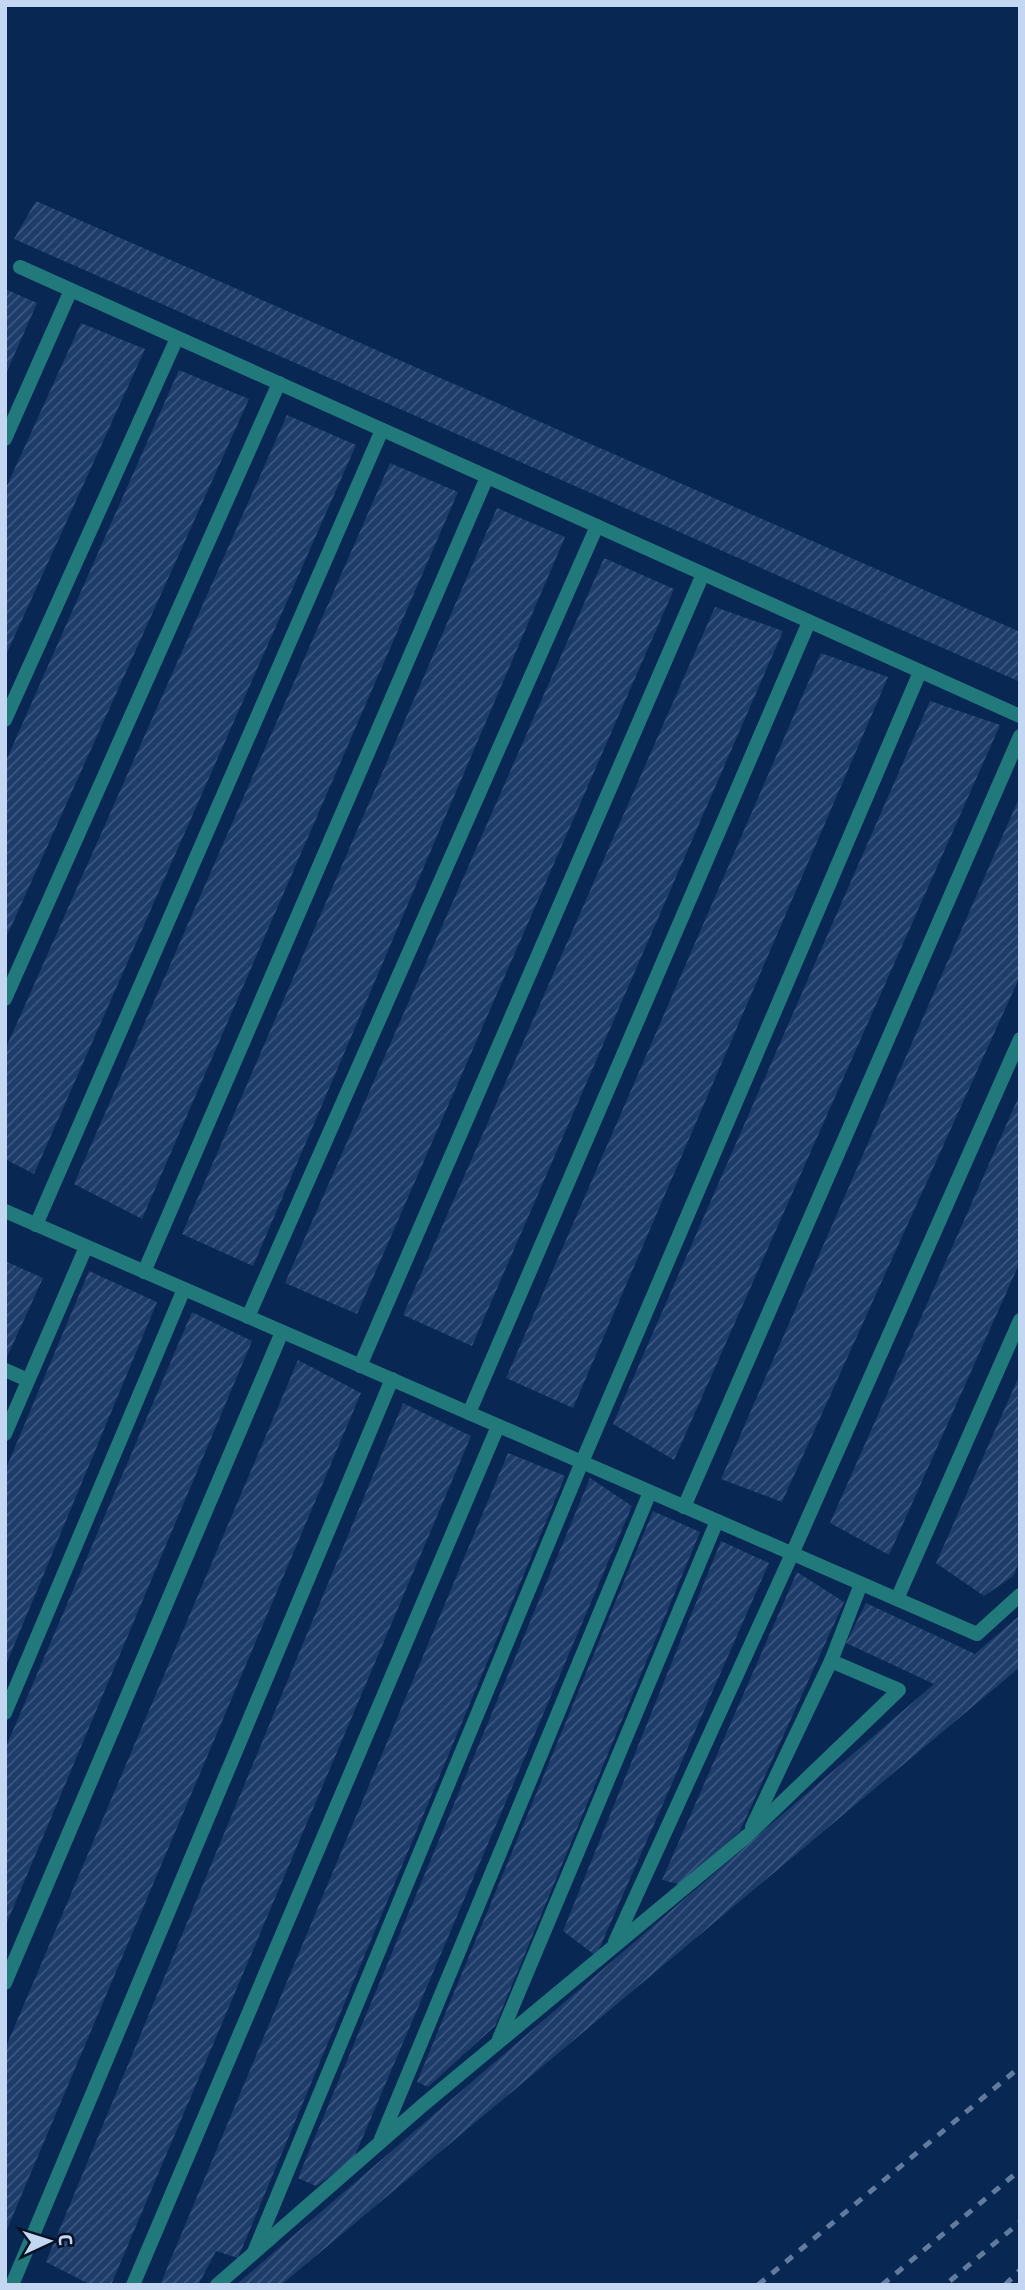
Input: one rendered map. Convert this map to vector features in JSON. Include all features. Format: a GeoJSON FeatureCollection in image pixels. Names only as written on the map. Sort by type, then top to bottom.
{"type":"FeatureCollection","features":[{"type":"Feature","properties":{"kind":"lane"},"geometry":{"type":"LineString","coordinates":[[20,267],[1020,716]]}},
{"type":"Feature","properties":{"kind":"lane"},"geometry":{"type":"LineString","coordinates":[[5,439],[71,290]]}},
{"type":"Feature","properties":{"kind":"lane"},"geometry":{"type":"LineString","coordinates":[[5,720],[177,338]]}},
{"type":"Feature","properties":{"kind":"lane"},"geometry":{"type":"LineString","coordinates":[[5,999],[279,383]]}},
{"type":"Feature","properties":{"kind":"lane"},"geometry":{"type":"LineString","coordinates":[[36,1225],[382,430]]}},
{"type":"Feature","properties":{"kind":"lane"},"geometry":{"type":"LineString","coordinates":[[144,1272],[488,477]]}},
{"type":"Feature","properties":{"kind":"lane"},"geometry":{"type":"LineString","coordinates":[[248,1317],[597,526]]}},
{"type":"Feature","properties":{"kind":"lane"},"geometry":{"type":"LineString","coordinates":[[360,1366],[703,574]]}},
{"type":"Feature","properties":{"kind":"lane"},"geometry":{"type":"LineString","coordinates":[[470,1413],[809,622]]}},
{"type":"Feature","properties":{"kind":"lane"},"geometry":{"type":"LineString","coordinates":[[254,2252],[582,1462],[920,671]]}},
{"type":"Feature","properties":{"kind":"lane"},"geometry":{"type":"LineString","coordinates":[[684,1507],[1020,736]]}},
{"type":"Feature","properties":{"kind":"lane"},"geometry":{"type":"LineString","coordinates":[[612,1948],[792,1554],[1020,1039]]}},
{"type":"Feature","properties":{"kind":"lane"},"geometry":{"type":"LineString","coordinates":[[5,1211],[976,1634],[1020,1595]]}},
{"type":"Feature","properties":{"kind":"lane"},"geometry":{"type":"LineString","coordinates":[[5,1434],[86,1247]]}},
{"type":"Feature","properties":{"kind":"lane"},"geometry":{"type":"LineString","coordinates":[[5,1713],[184,1289]]}},
{"type":"Feature","properties":{"kind":"lane"},"geometry":{"type":"LineString","coordinates":[[897,1599],[1020,1320]]}},
{"type":"Feature","properties":{"kind":"lane"},"geometry":{"type":"LineString","coordinates":[[5,1983],[282,1332]]}},
{"type":"Feature","properties":{"kind":"lane"},"geometry":{"type":"LineString","coordinates":[[5,1370],[28,1380]]}},
{"type":"Feature","properties":{"kind":"lane"},"geometry":{"type":"LineString","coordinates":[[12,2285],[392,1379]]}},
{"type":"Feature","properties":{"kind":"lane"},"geometry":{"type":"LineString","coordinates":[[133,2285],[498,1426]]}},
{"type":"Feature","properties":{"kind":"lane"},"geometry":{"type":"LineString","coordinates":[[380,2143],[650,1492]]}},
{"type":"Feature","properties":{"kind":"lane"},"geometry":{"type":"LineString","coordinates":[[497,2043],[717,1521]]}},
{"type":"Feature","properties":{"kind":"lane"},"geometry":{"type":"LineString","coordinates":[[748,1835],[831,1661],[861,1584]]}},
{"type":"Feature","properties":{"kind":"lane"},"geometry":{"type":"LineString","coordinates":[[217,2285],[497,2043],[748,1835],[900,1690],[831,1661]]}},
{"type":"Feature","properties":{"kind":"building"},"geometry":{"type":"Polygon","coordinates":[[[36,201],[1020,632],[1020,682],[14,239],[36,201]]]}},
{"type":"Feature","properties":{"kind":"building"},"geometry":{"type":"Polygon","coordinates":[[[5,289],[37,303],[5,376],[5,289]]]}},
{"type":"Feature","properties":{"kind":"building"},"geometry":{"type":"Polygon","coordinates":[[[81,323],[145,349],[5,657],[5,490],[81,323]]]}},
{"type":"Feature","properties":{"kind":"building"},"geometry":{"type":"Polygon","coordinates":[[[179,370],[249,399],[5,940],[5,763],[179,370]]]}},
{"type":"Feature","properties":{"kind":"building"},"geometry":{"type":"Polygon","coordinates":[[[287,415],[356,445],[34,1174],[5,1159],[5,1050],[287,415]]]}},
{"type":"Feature","properties":{"kind":"building"},"geometry":{"type":"Polygon","coordinates":[[[390,463],[458,492],[142,1219],[74,1184],[390,463]]]}},
{"type":"Feature","properties":{"kind":"building"},"geometry":{"type":"Polygon","coordinates":[[[497,508],[565,537],[253,1266],[182,1234],[497,508]]]}},
{"type":"Feature","properties":{"kind":"building"},"geometry":{"type":"Polygon","coordinates":[[[604,558],[674,589],[357,1314],[285,1283],[604,558]]]}},
{"type":"Feature","properties":{"kind":"building"},"geometry":{"type":"Polygon","coordinates":[[[715,607],[783,631],[472,1346],[403,1315],[715,607]]]}},
{"type":"Feature","properties":{"kind":"building"},"geometry":{"type":"Polygon","coordinates":[[[821,653],[888,677],[573,1408],[506,1378],[821,653]]]}},
{"type":"Feature","properties":{"kind":"building"},"geometry":{"type":"Polygon","coordinates":[[[930,701],[1000,725],[674,1460],[613,1424],[930,701]]]}},
{"type":"Feature","properties":{"kind":"building"},"geometry":{"type":"Polygon","coordinates":[[[1020,796],[1020,976],[782,1502],[721,1479],[1020,796]]]}},
{"type":"Feature","properties":{"kind":"building"},"geometry":{"type":"Polygon","coordinates":[[[1020,1094],[1020,1262],[889,1555],[830,1523],[1020,1094]]]}},
{"type":"Feature","properties":{"kind":"building"},"geometry":{"type":"Polygon","coordinates":[[[5,1261],[43,1278],[7,1357],[5,1356],[5,1261]]]}},
{"type":"Feature","properties":{"kind":"building"},"geometry":{"type":"Polygon","coordinates":[[[89,1271],[157,1302],[5,1667],[5,1471],[89,1271]]]}},
{"type":"Feature","properties":{"kind":"building"},"geometry":{"type":"Polygon","coordinates":[[[192,1312],[252,1341],[5,1927],[5,1749],[192,1312]]]}},
{"type":"Feature","properties":{"kind":"building"},"geometry":{"type":"Polygon","coordinates":[[[298,1360],[361,1393],[5,2234],[5,2049],[298,1360]]]}},
{"type":"Feature","properties":{"kind":"building"},"geometry":{"type":"Polygon","coordinates":[[[1020,1374],[1020,1560],[1013,1576],[984,1596],[936,1563],[1020,1374]]]}},
{"type":"Feature","properties":{"kind":"building"},"geometry":{"type":"Polygon","coordinates":[[[403,1403],[471,1436],[111,2285],[91,2285],[46,2262],[403,1403]]]}},
{"type":"Feature","properties":{"kind":"building"},"geometry":{"type":"Polygon","coordinates":[[[508,1453],[565,1476],[238,2258],[216,2251],[198,2285],[160,2285],[508,1453]]]}},
{"type":"Feature","properties":{"kind":"building"},"geometry":{"type":"Polygon","coordinates":[[[590,1478],[632,1506],[353,2160],[316,2186],[298,2178],[590,1478]]]}},
{"type":"Feature","properties":{"kind":"building"},"geometry":{"type":"Polygon","coordinates":[[[653,1511],[700,1532],[495,2026],[428,2087],[417,2082],[653,1511]]]}},
{"type":"Feature","properties":{"kind":"building"},"geometry":{"type":"Polygon","coordinates":[[[721,1541],[769,1563],[596,1956],[563,1931],[721,1541]]]}},
{"type":"Feature","properties":{"kind":"building"},"geometry":{"type":"Polygon","coordinates":[[[797,1572],[844,1602],[740,1831],[682,1885],[662,1880],[797,1572]]]}},
{"type":"Feature","properties":{"kind":"building"},"geometry":{"type":"Polygon","coordinates":[[[866,1603],[975,1654],[1020,1615],[1020,1667],[281,2285],[236,2285],[934,1684],[846,1643],[866,1603]]]}},
{"type":"Feature","properties":{"kind":"railway"},"geometry":{"type":"LineString","coordinates":[[758,2285],[1020,2067]]}},
{"type":"Feature","properties":{"kind":"railway"},"geometry":{"type":"LineString","coordinates":[[882,2285],[1020,2170]]}},
{"type":"Feature","properties":{"kind":"railway"},"geometry":{"type":"LineString","coordinates":[[950,2281],[1020,2222]]}},
{"type":"Feature","properties":{"kind":"railway"},"geometry":{"type":"LineString","coordinates":[[1005,2285],[1020,2270]]}}]}
